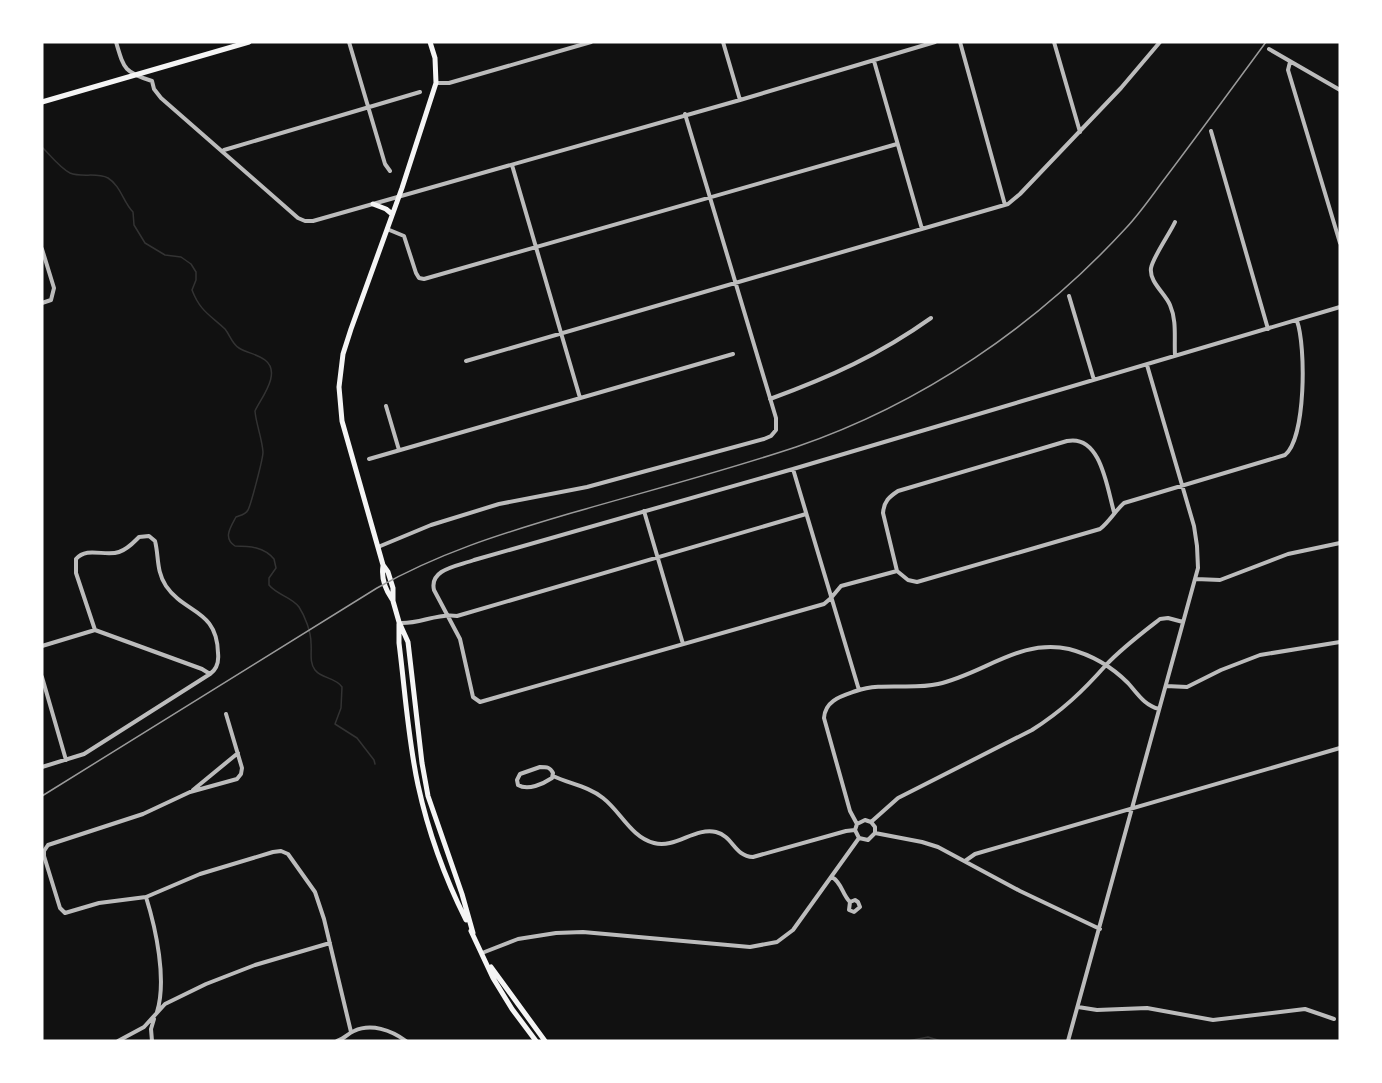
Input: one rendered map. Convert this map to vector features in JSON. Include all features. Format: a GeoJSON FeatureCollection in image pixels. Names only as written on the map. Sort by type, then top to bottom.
{"type":"FeatureCollection","features":[{"type":"Feature","properties":{"kind":"main road"},"geometry":{"type":"LineString","coordinates":[[42,102],[249,42]]}},
{"type":"Feature","properties":{"kind":"main road"},"geometry":{"type":"LineString","coordinates":[[430,42],[435,58],[436,82],[399,196],[343,354],[339,387],[342,421],[383,565],[393,588],[393,601],[399,622],[408,642],[428,796],[462,894],[472,933]]}},
{"type":"Feature","properties":{"kind":"main road"},"geometry":{"type":"LineString","coordinates":[[373,204],[392,214]]}},
{"type":"Feature","properties":{"kind":"main road"},"geometry":{"type":"LineString","coordinates":[[399,622],[401,655],[420,793],[455,897],[494,978],[512,1010],[536,1041]]}},
{"type":"Feature","properties":{"kind":"main road"},"geometry":{"type":"LineString","coordinates":[[484,956],[545,1041]]}},
{"type":"Feature","properties":{"kind":"street"},"geometry":{"type":"LineString","coordinates":[[116,42],[123,66],[135,75],[152,81],[154,89],[161,98],[298,218],[305,221],[313,221],[512,165],[935,42]]}},
{"type":"Feature","properties":{"kind":"street"},"geometry":{"type":"LineString","coordinates":[[349,42],[385,164],[390,171]]}},
{"type":"Feature","properties":{"kind":"street"},"geometry":{"type":"LineString","coordinates":[[436,82],[449,83],[591,42]]}},
{"type":"Feature","properties":{"kind":"street"},"geometry":{"type":"LineString","coordinates":[[723,42],[740,100]]}},
{"type":"Feature","properties":{"kind":"street"},"geometry":{"type":"LineString","coordinates":[[960,42],[1005,205]]}},
{"type":"Feature","properties":{"kind":"street"},"geometry":{"type":"LineString","coordinates":[[1054,42],[1080,132]]}},
{"type":"Feature","properties":{"kind":"street"},"geometry":{"type":"LineString","coordinates":[[466,361],[1005,205],[1020,194],[1080,132],[1160,42]]}},
{"type":"Feature","properties":{"kind":"street"},"geometry":{"type":"LineString","coordinates":[[1269,49],[1340,90]]}},
{"type":"Feature","properties":{"kind":"street"},"geometry":{"type":"LineString","coordinates":[[874,61],[922,229]]}},
{"type":"Feature","properties":{"kind":"street"},"geometry":{"type":"LineString","coordinates":[[1290,62],[1288,70],[1340,243]]}},
{"type":"Feature","properties":{"kind":"street"},"geometry":{"type":"LineString","coordinates":[[223,150],[420,92]]}},
{"type":"Feature","properties":{"kind":"street"},"geometry":{"type":"LineString","coordinates":[[378,547],[431,525],[499,504],[588,487],[715,454],[764,439],[776,430],[777,425],[770,399],[685,114]]}},
{"type":"Feature","properties":{"kind":"street"},"geometry":{"type":"LineString","coordinates":[[1211,131],[1268,329]]}},
{"type":"Feature","properties":{"kind":"street"},"geometry":{"type":"LineString","coordinates":[[387,228],[404,236],[416,273],[419,278],[424,279],[897,144]]}},
{"type":"Feature","properties":{"kind":"street"},"geometry":{"type":"LineString","coordinates":[[512,165],[580,398]]}},
{"type":"Feature","properties":{"kind":"street"},"geometry":{"type":"LineString","coordinates":[[1175,222],[1152,264],[1151,272],[1174,316],[1175,356]]}},
{"type":"Feature","properties":{"kind":"street"},"geometry":{"type":"LineString","coordinates":[[42,249],[53,286],[51,300],[42,303]]}},
{"type":"Feature","properties":{"kind":"street"},"geometry":{"type":"LineString","coordinates":[[1069,296],[1094,380]]}},
{"type":"Feature","properties":{"kind":"street"},"geometry":{"type":"LineString","coordinates":[[897,571],[841,585],[824,604],[485,702],[477,702],[471,691],[460,639],[434,590],[432,581],[442,571],[474,560],[793,469],[1340,307]]}},
{"type":"Feature","properties":{"kind":"street"},"geometry":{"type":"LineString","coordinates":[[770,399],[833,376],[902,339],[931,318]]}},
{"type":"Feature","properties":{"kind":"street"},"geometry":{"type":"LineString","coordinates":[[1114,512],[1100,465],[1092,448],[1078,441],[1067,441],[898,491],[888,497],[883,513],[897,571],[908,580],[917,582],[1100,529],[1124,503],[1281,457],[1290,451],[1297,434],[1302,394],[1301,352],[1297,321]]}},
{"type":"Feature","properties":{"kind":"street"},"geometry":{"type":"LineString","coordinates":[[369,459],[733,354]]}},
{"type":"Feature","properties":{"kind":"street"},"geometry":{"type":"LineString","coordinates":[[1068,1041],[1198,568],[1197,546],[1182,486],[1147,365]]}},
{"type":"Feature","properties":{"kind":"street"},"geometry":{"type":"LineString","coordinates":[[386,406],[399,450]]}},
{"type":"Feature","properties":{"kind":"street"},"geometry":{"type":"LineString","coordinates":[[793,469],[859,690]]}},
{"type":"Feature","properties":{"kind":"street"},"geometry":{"type":"LineString","coordinates":[[644,511],[683,644]]}},
{"type":"Feature","properties":{"kind":"street"},"geometry":{"type":"LineString","coordinates":[[399,622],[414,623],[446,614],[457,616],[806,514]]}},
{"type":"Feature","properties":{"kind":"street"},"geometry":{"type":"LineString","coordinates":[[42,767],[84,754],[210,674],[217,667],[218,651],[210,625],[198,611],[173,594],[165,585],[158,566],[155,541],[149,536],[139,537],[131,546],[118,552],[104,554],[90,552],[81,554],[76,559],[76,573],[95,630]]}},
{"type":"Feature","properties":{"kind":"street"},"geometry":{"type":"LineString","coordinates":[[1196,579],[1220,580],[1288,554],[1340,543]]}},
{"type":"Feature","properties":{"kind":"street"},"geometry":{"type":"LineString","coordinates":[[871,822],[885,807],[898,798],[1048,720],[1072,702],[1107,664],[1160,619],[1168,618],[1183,622]]}},
{"type":"Feature","properties":{"kind":"street"},"geometry":{"type":"LineString","coordinates":[[42,646],[95,630],[202,669],[210,674]]}},
{"type":"Feature","properties":{"kind":"street"},"geometry":{"type":"LineString","coordinates":[[1166,686],[1187,687],[1221,670],[1260,655],[1340,642]]}},
{"type":"Feature","properties":{"kind":"street"},"geometry":{"type":"LineString","coordinates":[[857,824],[850,811],[824,711],[830,703],[859,690],[936,685],[968,674],[1009,654],[1044,647],[1078,652],[1107,664],[1127,682],[1145,704],[1159,710]]}},
{"type":"Feature","properties":{"kind":"street"},"geometry":{"type":"LineString","coordinates":[[42,677],[66,760]]}},
{"type":"Feature","properties":{"kind":"street"},"geometry":{"type":"LineString","coordinates":[[226,714],[242,771],[237,779],[190,792],[143,814],[48,845],[44,856],[62,910],[65,913],[99,903],[146,897],[200,874],[281,851],[288,854],[315,892],[324,919],[351,1032]]}},
{"type":"Feature","properties":{"kind":"street"},"geometry":{"type":"LineString","coordinates":[[965,861],[975,854],[1340,748]]}},
{"type":"Feature","properties":{"kind":"street"},"geometry":{"type":"LineString","coordinates":[[190,792],[237,753]]}},
{"type":"Feature","properties":{"kind":"street"},"geometry":{"type":"LineString","coordinates":[[540,767],[549,768],[553,776],[549,780],[529,787],[521,787],[517,783],[523,772],[540,767]]}},
{"type":"Feature","properties":{"kind":"street"},"geometry":{"type":"LineString","coordinates":[[553,776],[593,791],[618,811],[638,836],[657,844],[705,832],[714,832],[726,837],[741,854],[753,857],[855,830]]}},
{"type":"Feature","properties":{"kind":"street"},"geometry":{"type":"LineString","coordinates":[[865,820],[871,822],[875,827],[875,833],[868,840],[859,838],[855,830],[857,824],[865,820]]}},
{"type":"Feature","properties":{"kind":"street"},"geometry":{"type":"LineString","coordinates":[[875,833],[930,844],[1100,929]]}},
{"type":"Feature","properties":{"kind":"street"},"geometry":{"type":"LineString","coordinates":[[484,956],[529,937],[574,932],[738,947],[770,945],[783,940],[790,933],[859,838]]}},
{"type":"Feature","properties":{"kind":"street"},"geometry":{"type":"LineString","coordinates":[[832,877],[839,881],[845,897],[850,902]]}},
{"type":"Feature","properties":{"kind":"street"},"geometry":{"type":"LineString","coordinates":[[146,897],[155,929],[159,961],[160,1000],[151,1029],[152,1041]]}},
{"type":"Feature","properties":{"kind":"street"},"geometry":{"type":"LineString","coordinates":[[118,1041],[144,1027],[172,999],[218,978],[330,943]]}},
{"type":"Feature","properties":{"kind":"street"},"geometry":{"type":"LineString","coordinates":[[1078,1007],[1097,1010],[1147,1008],[1213,1020],[1305,1010],[1334,1019]]}},
{"type":"Feature","properties":{"kind":"street"},"geometry":{"type":"LineString","coordinates":[[337,1041],[342,1040],[351,1032],[364,1028],[393,1033],[406,1041]]}},
{"type":"Feature","properties":{"kind":"waterway"},"geometry":{"type":"LineString","coordinates":[[42,147],[70,173],[103,176],[112,181],[133,212],[134,225],[145,243],[165,255],[181,257],[191,264],[196,272],[192,290],[202,308],[225,329],[237,346],[262,358],[270,365],[269,386],[255,411],[263,452],[261,463],[248,510],[236,517],[228,536],[229,540],[235,546],[261,550],[274,559],[276,568],[269,578],[269,585],[296,604],[301,611],[310,634],[311,660],[315,670],[336,681],[342,687],[341,708],[335,724],[357,738],[375,764]]}},
{"type":"Feature","properties":{"kind":"waterway"},"geometry":{"type":"LineString","coordinates":[[908,1041],[928,1037],[941,1041]]}},
{"type":"Feature","properties":{"kind":"railway"},"geometry":{"type":"LineString","coordinates":[[42,796],[377,588],[423,564],[518,529],[796,447],[843,429],[932,385],[1015,329],[1091,264],[1142,209],[1266,42]]}}]}
